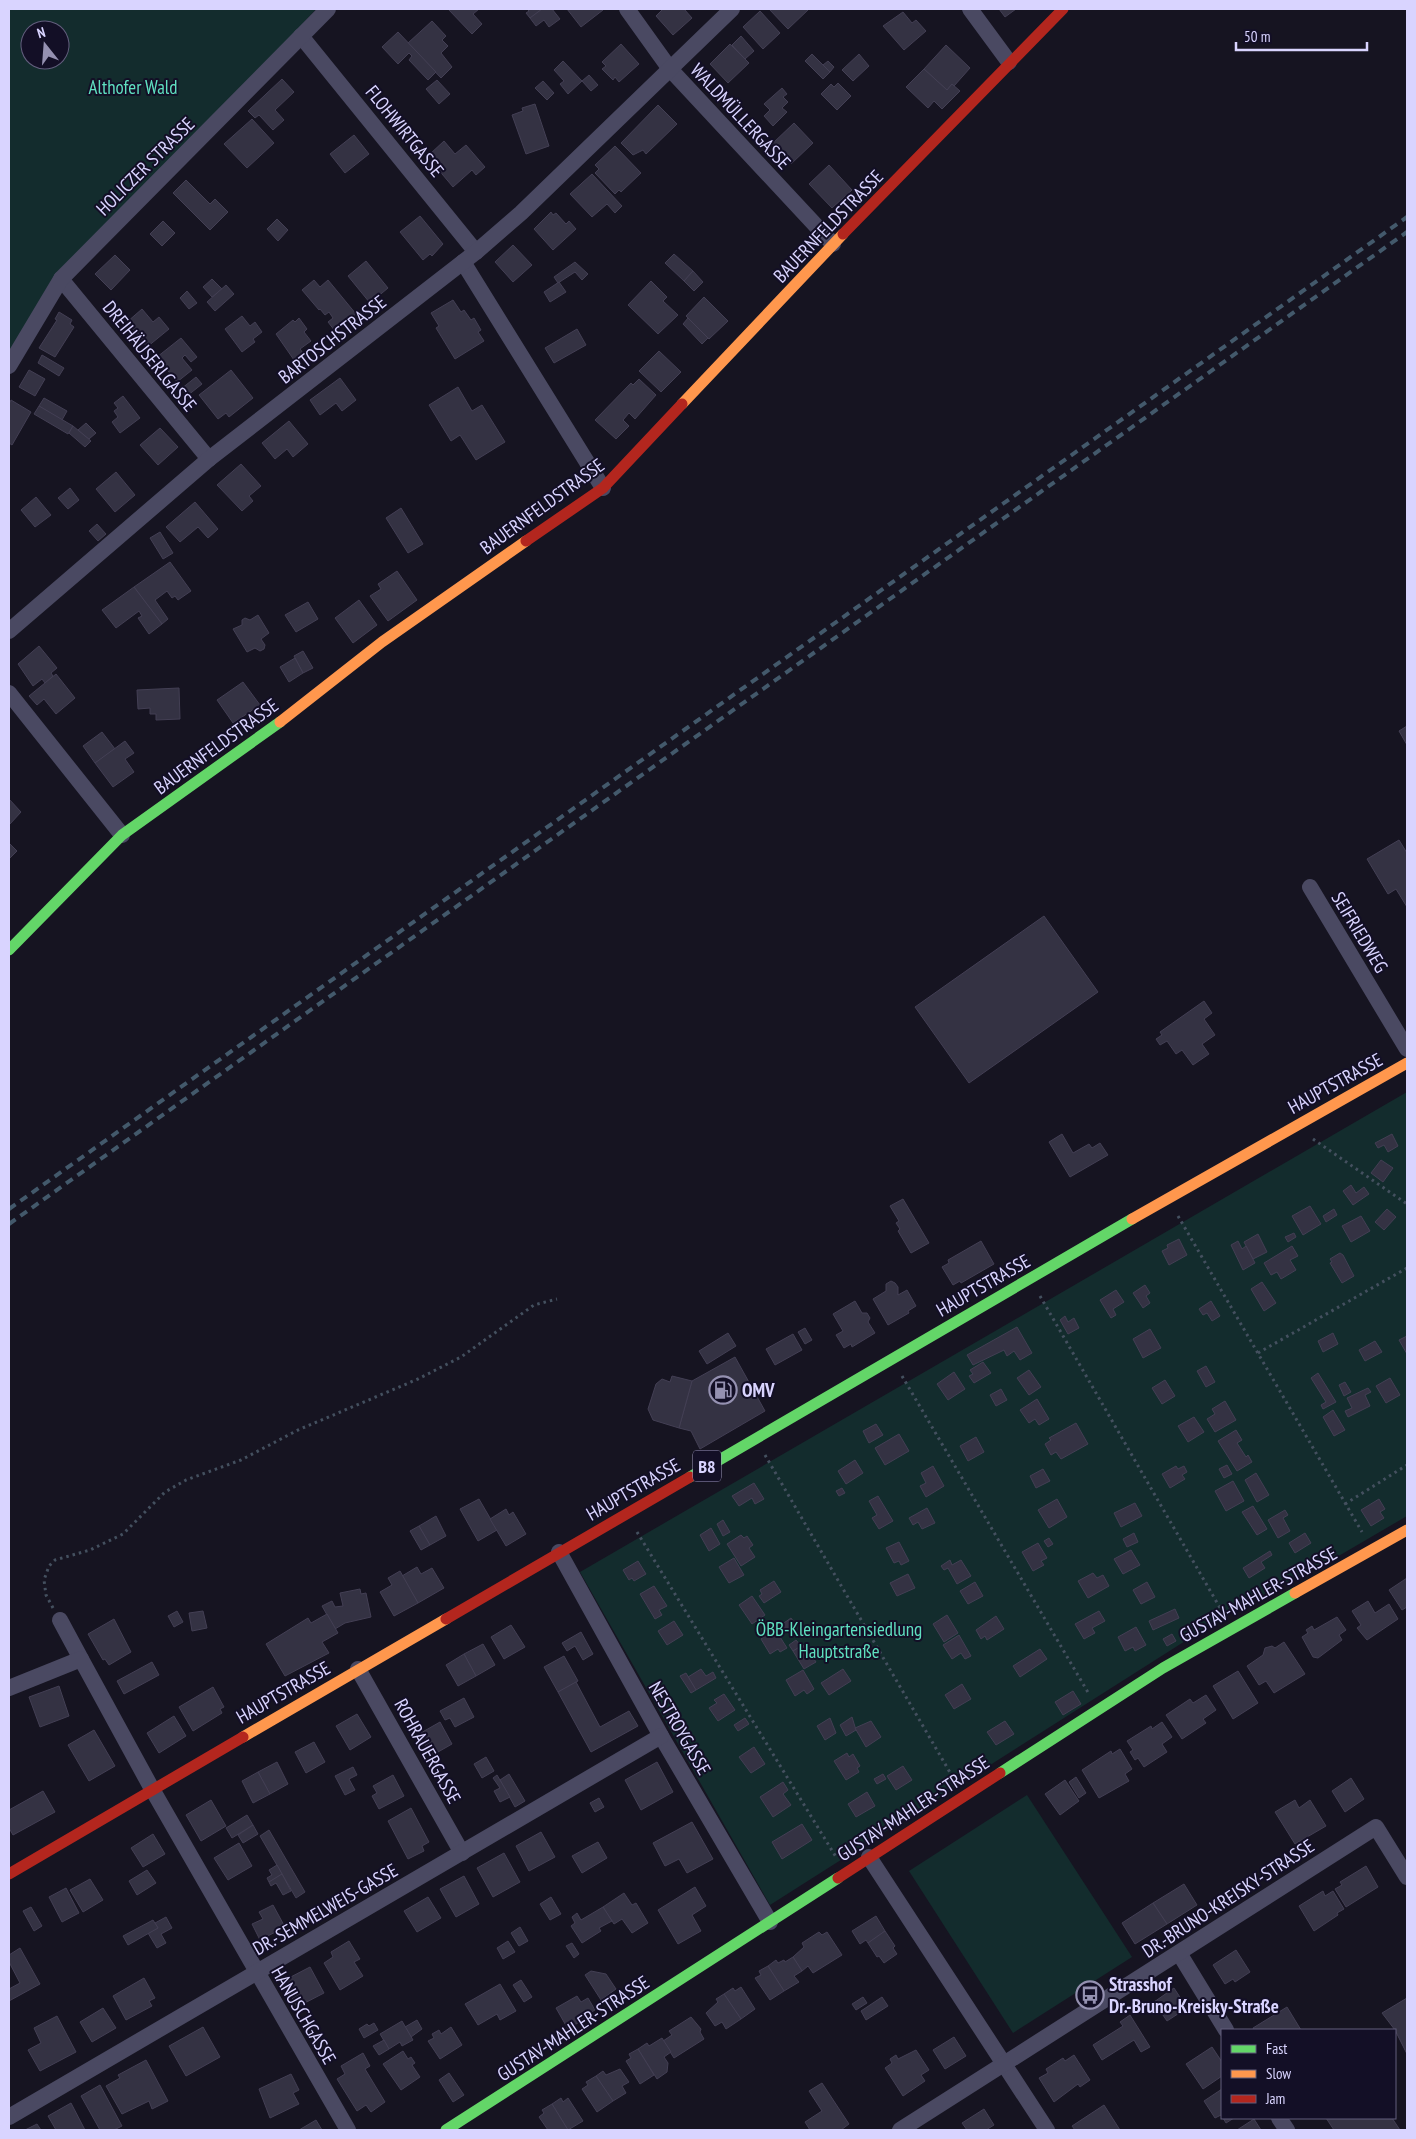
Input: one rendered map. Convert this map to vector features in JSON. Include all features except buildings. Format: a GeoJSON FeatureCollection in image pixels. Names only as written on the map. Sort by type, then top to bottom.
{"type":"FeatureCollection","features":[{"type":"Feature","properties":{"kind":"street","name":"HOLICZER STRASSE"},"geometry":{"type":"LineString","coordinates":[[9,366],[61,279],[328,9]]}},
{"type":"Feature","properties":{"kind":"street","name":"WALDMÜLLERGASSE"},"geometry":{"type":"LineString","coordinates":[[627,9],[670,69],[834,244]]}},
{"type":"Feature","properties":{"kind":"street","name":"BARTOSCHSTRASSE"},"geometry":{"type":"LineString","coordinates":[[9,631],[209,459],[470,257],[520,213],[732,9]]}},
{"type":"Feature","properties":{"kind":"street"},"geometry":{"type":"LineString","coordinates":[[970,9],[1009,62]]}},
{"type":"Feature","properties":{"kind":"street","name":"BAUERNFELDSTRASSE"},"geometry":{"type":"LineString","coordinates":[[9,950],[122,836],[253,743],[382,642],[603,488],[834,244],[1009,62],[1063,9]]}},
{"type":"Feature","properties":{"kind":"street","name":"FLOHWIRTGASSE"},"geometry":{"type":"LineString","coordinates":[[301,36],[470,257],[603,488]]}},
{"type":"Feature","properties":{"kind":"street","name":"DREIHÄUSERLGASSE"},"geometry":{"type":"LineString","coordinates":[[61,279],[209,459]]}},
{"type":"Feature","properties":{"kind":"street"},"geometry":{"type":"LineString","coordinates":[[9,693],[122,836]]}},
{"type":"Feature","properties":{"kind":"street","name":"SEIFRIEDWEG"},"geometry":{"type":"LineString","coordinates":[[1310,887],[1407,1049]]}},
{"type":"Feature","properties":{"kind":"street","name":"HAUPTSTRASSE"},"geometry":{"type":"LineString","coordinates":[[9,1874],[892,1358],[1168,1198],[1407,1063]]}},
{"type":"Feature","properties":{"kind":"street","name":"GUSTAV-MAHLER-STRASSE"},"geometry":{"type":"LineString","coordinates":[[446,2130],[1163,1668],[1407,1530]]}},
{"type":"Feature","properties":{"kind":"street","name":"NESTROYGASSE"},"geometry":{"type":"LineString","coordinates":[[558,1552],[661,1736],[770,1922]]}},
{"type":"Feature","properties":{"kind":"street","name":"HANUSCHGASSE"},"geometry":{"type":"LineString","coordinates":[[60,1620],[152,1789],[348,2130]]}},
{"type":"Feature","properties":{"kind":"street"},"geometry":{"type":"LineString","coordinates":[[9,1688],[81,1659]]}},
{"type":"Feature","properties":{"kind":"street","name":"ROHRAUERGASSE"},"geometry":{"type":"LineString","coordinates":[[358,1669],[462,1853]]}},
{"type":"Feature","properties":{"kind":"street","name":"DR.-SEMMELWEIS-GASSE"},"geometry":{"type":"LineString","coordinates":[[9,2117],[661,1736]]}},
{"type":"Feature","properties":{"kind":"street","name":"DR.-BRUNO-KREISKY-STRASSE"},"geometry":{"type":"LineString","coordinates":[[900,2130],[1376,1827],[1407,1877]]}},
{"type":"Feature","properties":{"kind":"street"},"geometry":{"type":"LineString","coordinates":[[869,1857],[1047,2130]]}},
{"type":"Feature","properties":{"kind":"street"},"geometry":{"type":"LineString","coordinates":[[1179,1953],[1225,2029]]}},
{"type":"Feature","properties":{"kind":"street"},"geometry":{"type":"LineString","coordinates":[[1280,2119],[1287,2130]]}},
{"type":"Feature","properties":{"kind":"path"},"geometry":{"type":"LineString","coordinates":[[1295,1126],[1407,1204]]}},
{"type":"Feature","properties":{"kind":"path"},"geometry":{"type":"LineString","coordinates":[[1168,1198],[1372,1550]]}},
{"type":"Feature","properties":{"kind":"path"},"geometry":{"type":"LineString","coordinates":[[1258,1353],[1407,1268]]}},
{"type":"Feature","properties":{"kind":"path"},"geometry":{"type":"LineString","coordinates":[[1030,1278],[1232,1629]]}},
{"type":"Feature","properties":{"kind":"path"},"geometry":{"type":"LineString","coordinates":[[60,1620],[46,1595],[44,1580],[49,1566],[56,1560],[90,1550],[123,1534],[164,1492],[186,1480],[241,1460],[298,1430],[418,1379],[461,1357],[534,1305],[556,1299]]}},
{"type":"Feature","properties":{"kind":"path"},"geometry":{"type":"LineString","coordinates":[[892,1358],[1098,1710]]}},
{"type":"Feature","properties":{"kind":"path"},"geometry":{"type":"LineString","coordinates":[[755,1438],[964,1796]]}},
{"type":"Feature","properties":{"kind":"path"},"geometry":{"type":"LineString","coordinates":[[1346,1504],[1407,1465]]}},
{"type":"Feature","properties":{"kind":"path"},"geometry":{"type":"LineString","coordinates":[[626,1513],[846,1872]]}},
{"type":"Feature","properties":{"kind":"green space","name":"Althofer Wald"},"geometry":{"type":"Polygon","coordinates":[[[9,9],[316,9],[288,40],[56,276],[9,353],[9,9]]]}},
{"type":"Feature","properties":{"kind":"green space","name":"ÖBB-Kleingartensiedlung Hauptstraße"},"geometry":{"type":"Polygon","coordinates":[[[1407,1092],[1407,1516],[1342,1554],[1234,1610],[770,1905],[580,1572],[1407,1092]]]}},
{"type":"Feature","properties":{"kind":"green space"},"geometry":{"type":"Polygon","coordinates":[[[1027,1795],[1132,1957],[1013,2033],[909,1871],[1027,1795]]]}},
{"type":"Feature","properties":{"kind":"railway"},"geometry":{"type":"LineString","coordinates":[[9,1209],[1407,217]]}},
{"type":"Feature","properties":{"kind":"railway"},"geometry":{"type":"LineString","coordinates":[[9,1224],[1407,232]]}},
{"type":"Feature","properties":{"kind":"traffic: fast"},"geometry":{"type":"LineString","coordinates":[[9,950],[122,835],[280,722]]}},
{"type":"Feature","properties":{"kind":"traffic: fast"},"geometry":{"type":"LineString","coordinates":[[690,1477],[1132,1219]]}},
{"type":"Feature","properties":{"kind":"traffic: fast"},"geometry":{"type":"LineString","coordinates":[[1000,1773],[1163,1668],[1295,1593]]}},
{"type":"Feature","properties":{"kind":"traffic: fast"},"geometry":{"type":"LineString","coordinates":[[446,2130],[838,1878]]}},
{"type":"Feature","properties":{"kind":"traffic: slow"},"geometry":{"type":"LineString","coordinates":[[682,404],[843,234]]}},
{"type":"Feature","properties":{"kind":"traffic: slow"},"geometry":{"type":"LineString","coordinates":[[280,722],[382,642],[526,541]]}},
{"type":"Feature","properties":{"kind":"traffic: slow"},"geometry":{"type":"LineString","coordinates":[[1132,1219],[1407,1063]]}},
{"type":"Feature","properties":{"kind":"traffic: slow"},"geometry":{"type":"LineString","coordinates":[[1295,1593],[1407,1530]]}},
{"type":"Feature","properties":{"kind":"traffic: slow"},"geometry":{"type":"LineString","coordinates":[[243,1737],[446,1619]]}},
{"type":"Feature","properties":{"kind":"traffic: jam"},"geometry":{"type":"LineString","coordinates":[[843,234],[1063,9]]}},
{"type":"Feature","properties":{"kind":"traffic: jam"},"geometry":{"type":"LineString","coordinates":[[526,541],[603,488],[682,404]]}},
{"type":"Feature","properties":{"kind":"traffic: jam"},"geometry":{"type":"LineString","coordinates":[[446,1619],[690,1477]]}},
{"type":"Feature","properties":{"kind":"traffic: jam"},"geometry":{"type":"LineString","coordinates":[[9,1874],[243,1737]]}},
{"type":"Feature","properties":{"kind":"traffic: jam"},"geometry":{"type":"LineString","coordinates":[[838,1878],[1000,1773]]}},
{"type":"Feature","properties":{"kind":"place","name":"OMV"},"geometry":{"type":"Point","coordinates":[723,1390]}},
{"type":"Feature","properties":{"kind":"place","name":"Strasshof Dr.-Bruno-Kreisky-Straße"},"geometry":{"type":"Point","coordinates":[1090,1995]}}]}
